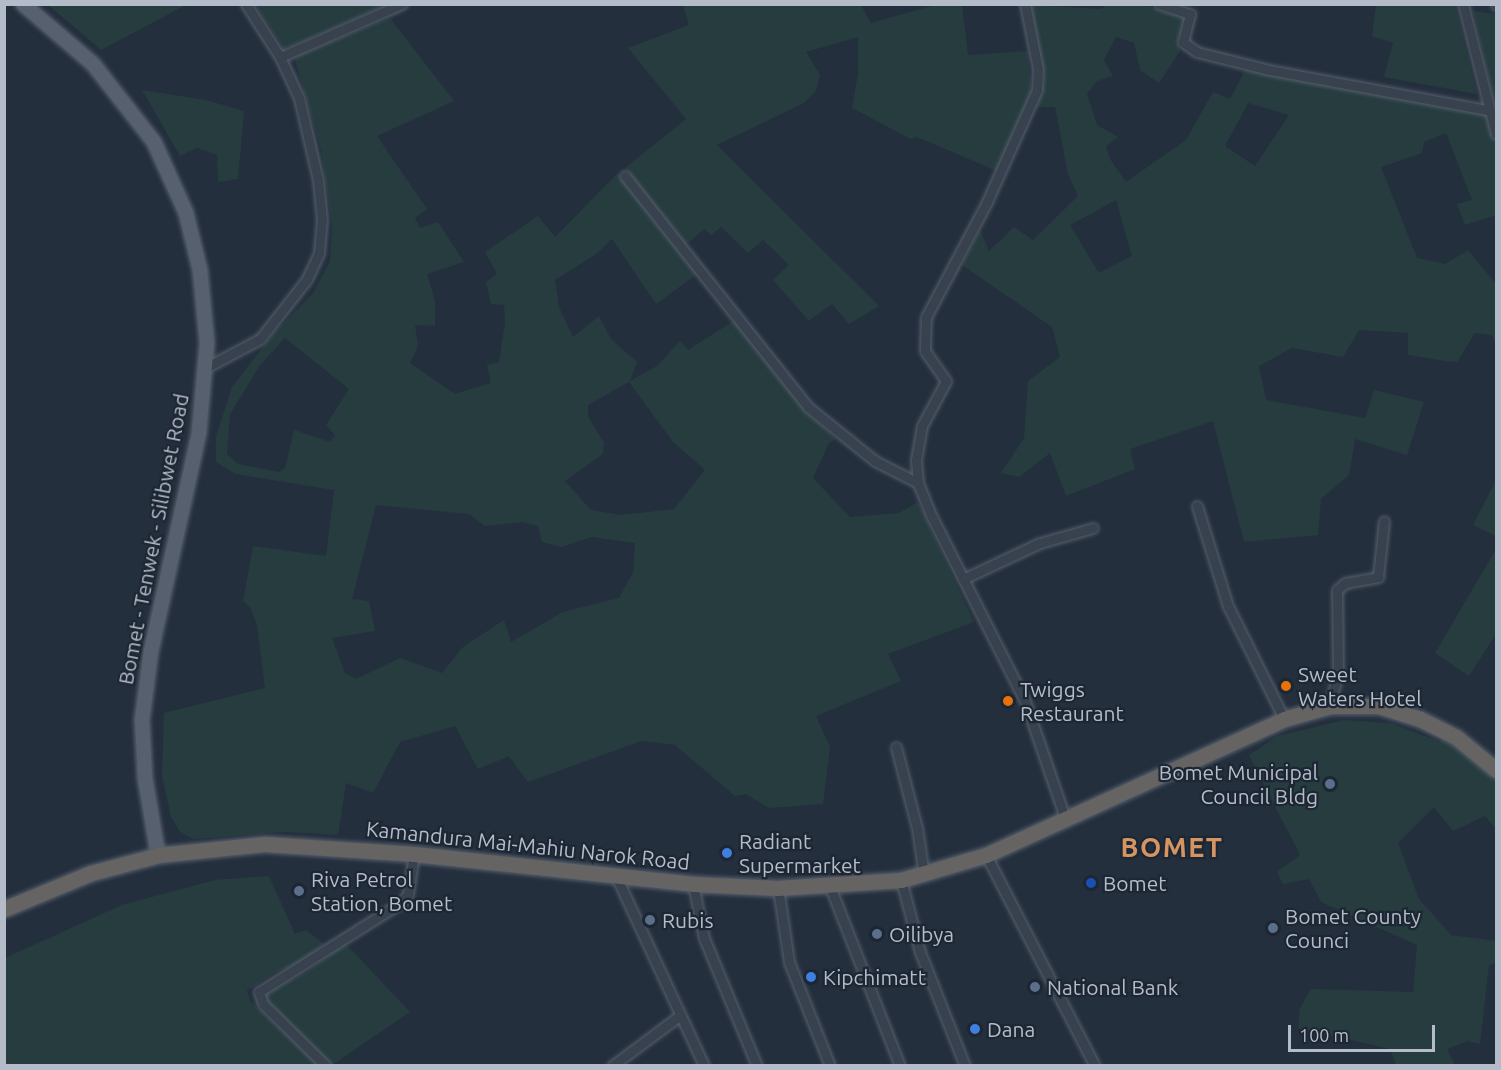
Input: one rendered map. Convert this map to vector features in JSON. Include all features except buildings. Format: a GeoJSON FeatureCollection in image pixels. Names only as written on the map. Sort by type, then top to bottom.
{"type":"FeatureCollection","features":[{"type":"Feature","properties":{"kind":"highway","name":"Kamandura Mai-Mahiu Narok Road"},"geometry":{"type":"LineString","coordinates":[[4,909],[91,873],[158,855],[295,844],[414,854],[693,884],[778,888],[901,880],[986,855],[1284,719],[1330,706],[1379,706],[1420,719],[1455,737],[1496,769]]}},
{"type":"Feature","properties":{"kind":"main road","name":"Bomet - Tenwek - Silibwet Road"},"geometry":{"type":"LineString","coordinates":[[23,4],[93,64],[142,125],[164,159],[195,248],[205,318],[205,368],[199,432],[143,704],[145,778],[158,855]]}},
{"type":"Feature","properties":{"kind":"street"},"geometry":{"type":"LineString","coordinates":[[205,368],[260,339],[307,279],[319,253],[322,220],[318,180],[300,98],[280,57],[246,4]]}},
{"type":"Feature","properties":{"kind":"street"},"geometry":{"type":"LineString","coordinates":[[280,57],[402,4]]}},
{"type":"Feature","properties":{"kind":"street"},"geometry":{"type":"LineString","coordinates":[[1025,4],[1038,69],[1037,90],[987,202],[926,317],[925,351],[946,381],[922,426],[916,460],[918,483],[963,579],[1014,675],[1065,818]]}},
{"type":"Feature","properties":{"kind":"street"},"geometry":{"type":"LineString","coordinates":[[1159,4],[1190,14],[1183,42],[1197,52],[1269,70],[1487,110]]}},
{"type":"Feature","properties":{"kind":"street"},"geometry":{"type":"LineString","coordinates":[[1463,4],[1487,110],[1497,134]]}},
{"type":"Feature","properties":{"kind":"street"},"geometry":{"type":"LineString","coordinates":[[625,176],[808,407],[875,461],[918,483]]}},
{"type":"Feature","properties":{"kind":"street"},"geometry":{"type":"LineString","coordinates":[[1197,506],[1228,606],[1284,719]]}},
{"type":"Feature","properties":{"kind":"street"},"geometry":{"type":"LineString","coordinates":[[1330,706],[1338,670],[1337,590],[1346,583],[1378,577],[1384,521]]}},
{"type":"Feature","properties":{"kind":"street"},"geometry":{"type":"LineString","coordinates":[[963,579],[1040,543],[1093,528]]}},
{"type":"Feature","properties":{"kind":"street"},"geometry":{"type":"LineString","coordinates":[[896,747],[917,828],[924,875]]}},
{"type":"Feature","properties":{"kind":"street"},"geometry":{"type":"LineString","coordinates":[[325,1065],[263,1004],[259,992],[402,902],[408,894],[414,854]]}},
{"type":"Feature","properties":{"kind":"street"},"geometry":{"type":"LineString","coordinates":[[986,855],[1095,1065]]}},
{"type":"Feature","properties":{"kind":"street"},"geometry":{"type":"LineString","coordinates":[[616,876],[679,1016],[704,1065]]}},
{"type":"Feature","properties":{"kind":"street"},"geometry":{"type":"LineString","coordinates":[[901,880],[920,952],[965,1065]]}},
{"type":"Feature","properties":{"kind":"street"},"geometry":{"type":"LineString","coordinates":[[693,884],[704,938],[757,1065]]}},
{"type":"Feature","properties":{"kind":"street"},"geometry":{"type":"LineString","coordinates":[[830,884],[900,1065]]}},
{"type":"Feature","properties":{"kind":"street"},"geometry":{"type":"LineString","coordinates":[[778,888],[789,962],[830,1065]]}},
{"type":"Feature","properties":{"kind":"street"},"geometry":{"type":"LineString","coordinates":[[612,1065],[679,1016]]}},
{"type":"Feature","properties":{"kind":"green space"},"geometry":{"type":"Polygon","coordinates":[[[48,5],[186,5],[101,50],[48,5]]]}},
{"type":"Feature","properties":{"kind":"green space"},"geometry":{"type":"Polygon","coordinates":[[[255,5],[386,5],[284,49],[255,5]]]}},
{"type":"Feature","properties":{"kind":"green space"},"geometry":{"type":"Polygon","coordinates":[[[683,5],[861,5],[871,23],[935,5],[962,5],[968,55],[1028,51],[1031,93],[997,171],[917,137],[911,139],[852,108],[858,73],[858,37],[806,52],[820,75],[816,91],[804,103],[717,145],[879,306],[849,324],[832,304],[809,321],[773,280],[789,265],[763,240],[748,253],[721,227],[711,235],[704,229],[685,246],[625,168],[686,119],[628,48],[689,25],[683,5]]]}},
{"type":"Feature","properties":{"kind":"green space"},"geometry":{"type":"Polygon","coordinates":[[[1031,5],[1101,9],[1107,5],[1147,5],[1162,12],[1186,16],[1177,41],[1180,51],[1159,83],[1140,70],[1134,43],[1116,37],[1104,60],[1113,76],[1097,81],[1087,94],[1097,125],[1118,137],[1106,146],[1110,159],[1126,182],[1186,140],[1213,92],[1230,99],[1245,70],[1485,113],[1496,144],[1496,215],[1465,225],[1457,204],[1472,200],[1446,133],[1424,142],[1422,153],[1381,167],[1417,258],[1445,264],[1468,250],[1496,284],[1496,346],[1492,335],[1475,333],[1457,362],[1445,361],[1408,355],[1408,333],[1359,330],[1343,357],[1292,348],[1259,366],[1266,400],[1365,418],[1374,390],[1424,402],[1407,455],[1355,439],[1349,475],[1321,499],[1318,535],[1244,542],[1213,421],[1130,449],[1135,469],[1066,496],[1050,453],[1019,477],[1001,473],[1024,438],[1028,381],[1060,357],[1052,327],[962,265],[980,230],[989,251],[1014,227],[1033,240],[1078,196],[1068,174],[1055,107],[1037,107],[1044,79],[1031,5]],[[1248,103],[1225,146],[1255,166],[1289,115],[1248,103]],[[1116,200],[1070,225],[1099,273],[1132,256],[1116,200]]]}},
{"type":"Feature","properties":{"kind":"green space"},"geometry":{"type":"Polygon","coordinates":[[[1376,5],[1455,5],[1477,94],[1384,77],[1393,43],[1372,36],[1376,5]]]}},
{"type":"Feature","properties":{"kind":"green space"},"geometry":{"type":"Polygon","coordinates":[[[1473,11],[1496,14],[1496,109],[1473,11]]]}},
{"type":"Feature","properties":{"kind":"green space"},"geometry":{"type":"Polygon","coordinates":[[[390,18],[454,101],[377,136],[427,209],[415,218],[420,228],[438,222],[464,262],[427,274],[435,301],[435,326],[415,325],[418,346],[410,363],[455,394],[491,383],[487,365],[499,362],[505,323],[504,305],[491,304],[486,282],[497,274],[485,252],[538,216],[555,237],[618,173],[697,274],[656,304],[612,239],[595,255],[555,280],[559,307],[573,337],[599,316],[611,339],[637,362],[630,381],[657,366],[680,341],[688,350],[735,320],[805,410],[836,439],[829,443],[813,478],[850,517],[899,513],[918,502],[974,622],[888,654],[901,681],[816,716],[830,747],[823,804],[769,808],[746,794],[735,796],[675,745],[641,741],[528,782],[509,756],[478,769],[455,726],[400,742],[373,793],[346,783],[338,835],[285,832],[193,839],[180,832],[171,817],[162,776],[164,713],[265,688],[257,625],[250,607],[243,601],[253,546],[326,556],[334,490],[236,474],[216,462],[216,437],[232,387],[273,334],[313,293],[330,261],[332,224],[321,149],[294,57],[390,18]],[[285,338],[260,365],[230,414],[227,454],[238,464],[279,472],[285,468],[294,430],[330,442],[335,435],[326,425],[349,389],[285,338]],[[629,382],[588,405],[588,416],[604,443],[603,454],[565,481],[591,510],[621,515],[674,509],[705,470],[673,442],[629,382]],[[376,505],[352,599],[369,601],[375,631],[332,638],[345,673],[356,679],[400,658],[442,673],[463,647],[504,620],[511,642],[563,612],[619,598],[633,572],[635,543],[592,537],[561,547],[542,542],[538,526],[522,522],[485,526],[469,514],[376,505]]]}},
{"type":"Feature","properties":{"kind":"green space"},"geometry":{"type":"Polygon","coordinates":[[[142,90],[206,100],[244,111],[238,179],[218,182],[217,155],[197,148],[180,156],[142,90]]]}},
{"type":"Feature","properties":{"kind":"green space"},"geometry":{"type":"Polygon","coordinates":[[[1496,480],[1496,536],[1473,525],[1496,480]]]}},
{"type":"Feature","properties":{"kind":"green space"},"geometry":{"type":"Polygon","coordinates":[[[1496,549],[1496,634],[1469,676],[1435,653],[1496,549]]]}},
{"type":"Feature","properties":{"kind":"green space"},"geometry":{"type":"Polygon","coordinates":[[[1344,720],[1391,723],[1440,742],[1444,736],[1496,781],[1496,829],[1485,816],[1453,831],[1434,807],[1398,843],[1419,899],[1451,935],[1496,941],[1496,962],[1489,965],[1480,1044],[1468,1041],[1447,1049],[1455,1065],[1396,1065],[1390,1049],[1298,1028],[1300,1008],[1311,989],[1413,992],[1417,945],[1321,902],[1309,879],[1283,884],[1277,872],[1300,855],[1249,755],[1277,736],[1344,720]]]}},
{"type":"Feature","properties":{"kind":"green space"},"geometry":{"type":"Polygon","coordinates":[[[269,876],[295,934],[306,930],[324,944],[308,959],[273,974],[247,991],[251,1002],[319,1065],[5,1066],[5,958],[122,905],[215,880],[269,876]]]}},
{"type":"Feature","properties":{"kind":"green space"},"geometry":{"type":"Polygon","coordinates":[[[345,943],[410,1012],[332,1065],[266,1000],[265,994],[308,971],[345,943]]]}},
{"type":"Feature","properties":{"kind":"place","name":"Sweet Waters Hotel"},"geometry":{"type":"Point","coordinates":[1286,686]}},
{"type":"Feature","properties":{"kind":"place","name":"Twiggs Restaurant"},"geometry":{"type":"Point","coordinates":[1008,701]}},
{"type":"Feature","properties":{"kind":"place","name":"Bomet Municipal Council Bldg"},"geometry":{"type":"Point","coordinates":[1330,784]}},
{"type":"Feature","properties":{"kind":"place","name":"Radiant Supermarket"},"geometry":{"type":"Point","coordinates":[727,853]}},
{"type":"Feature","properties":{"kind":"place","name":"Bomet"},"geometry":{"type":"Point","coordinates":[1091,883]}},
{"type":"Feature","properties":{"kind":"place","name":"Riva Petrol Station, Bomet"},"geometry":{"type":"Point","coordinates":[299,891]}},
{"type":"Feature","properties":{"kind":"place","name":"Rubis"},"geometry":{"type":"Point","coordinates":[650,920]}},
{"type":"Feature","properties":{"kind":"place","name":"Bomet County Counci"},"geometry":{"type":"Point","coordinates":[1273,928]}},
{"type":"Feature","properties":{"kind":"place","name":"Oilibya"},"geometry":{"type":"Point","coordinates":[877,934]}},
{"type":"Feature","properties":{"kind":"place","name":"Kipchimatt"},"geometry":{"type":"Point","coordinates":[811,977]}},
{"type":"Feature","properties":{"kind":"place","name":"National Bank"},"geometry":{"type":"Point","coordinates":[1035,987]}},
{"type":"Feature","properties":{"kind":"place","name":"Dana"},"geometry":{"type":"Point","coordinates":[975,1029]}},
{"type":"Feature","properties":{"kind":"district","name":"BOMET"},"geometry":{"type":"Point","coordinates":[1172,848]}}]}
